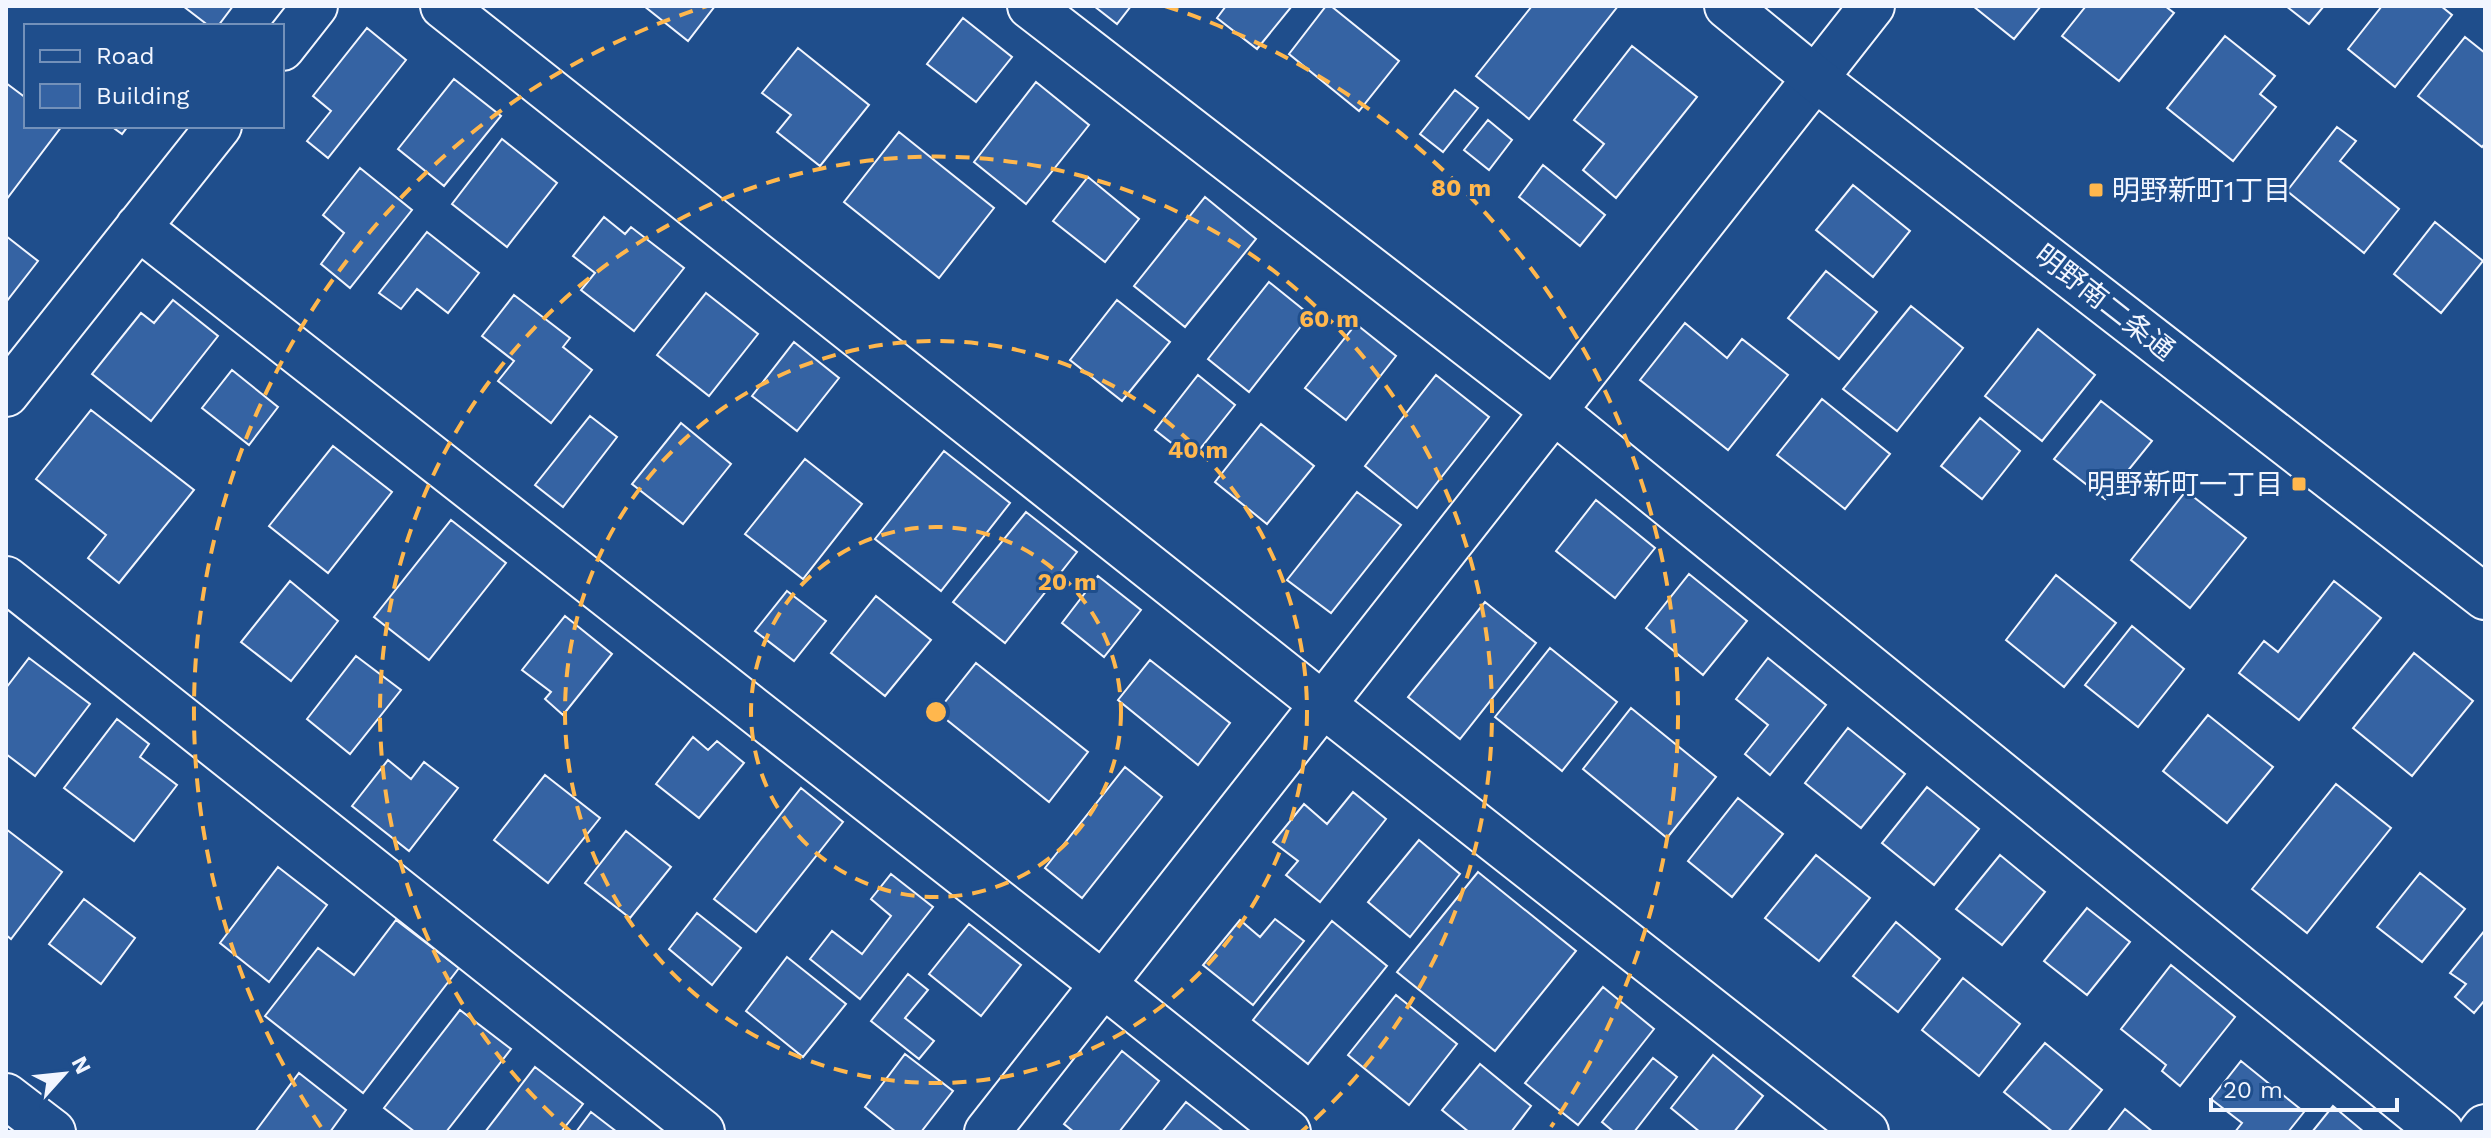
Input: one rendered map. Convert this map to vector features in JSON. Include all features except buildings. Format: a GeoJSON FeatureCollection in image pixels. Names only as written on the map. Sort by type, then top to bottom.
{"type":"FeatureCollection","features":[{"type":"Feature","properties":{"kind":"street"},"geometry":{"type":"LineString","coordinates":[[284,45],[315,6]]}},
{"type":"Feature","properties":{"kind":"street"},"geometry":{"type":"LineString","coordinates":[[443,6],[1866,1132]]}},
{"type":"Feature","properties":{"kind":"street"},"geometry":{"type":"LineString","coordinates":[[1030,6],[1554,411],[2441,1132]]}},
{"type":"Feature","properties":{"kind":"street","name":"明野南二条通"},"geometry":{"type":"LineString","coordinates":[[1727,6],[1816,79],[2485,597]]}},
{"type":"Feature","properties":{"kind":"street"},"geometry":{"type":"LineString","coordinates":[[987,1132],[1872,6]]}},
{"type":"Feature","properties":{"kind":"street"},"geometry":{"type":"LineString","coordinates":[[6,394],[217,128]]}},
{"type":"Feature","properties":{"kind":"street"},"geometry":{"type":"LineString","coordinates":[[138,227],[1288,1132]]}},
{"type":"Feature","properties":{"kind":"street"},"geometry":{"type":"LineString","coordinates":[[6,579],[702,1132]]}},
{"type":"Feature","properties":{"kind":"street"},"geometry":{"type":"LineString","coordinates":[[6,1096],[53,1132]]}},
{"type":"Feature","properties":{"kind":"street"},"geometry":{"type":"LineString","coordinates":[[2481,1132],[2485,1127]]}},
{"type":"Feature","properties":{"kind":"place","name":"明野新町1丁目"},"geometry":{"type":"Point","coordinates":[2096,190]}},
{"type":"Feature","properties":{"kind":"place","name":"明野新町一丁目"},"geometry":{"type":"Point","coordinates":[2299,484]}}]}
